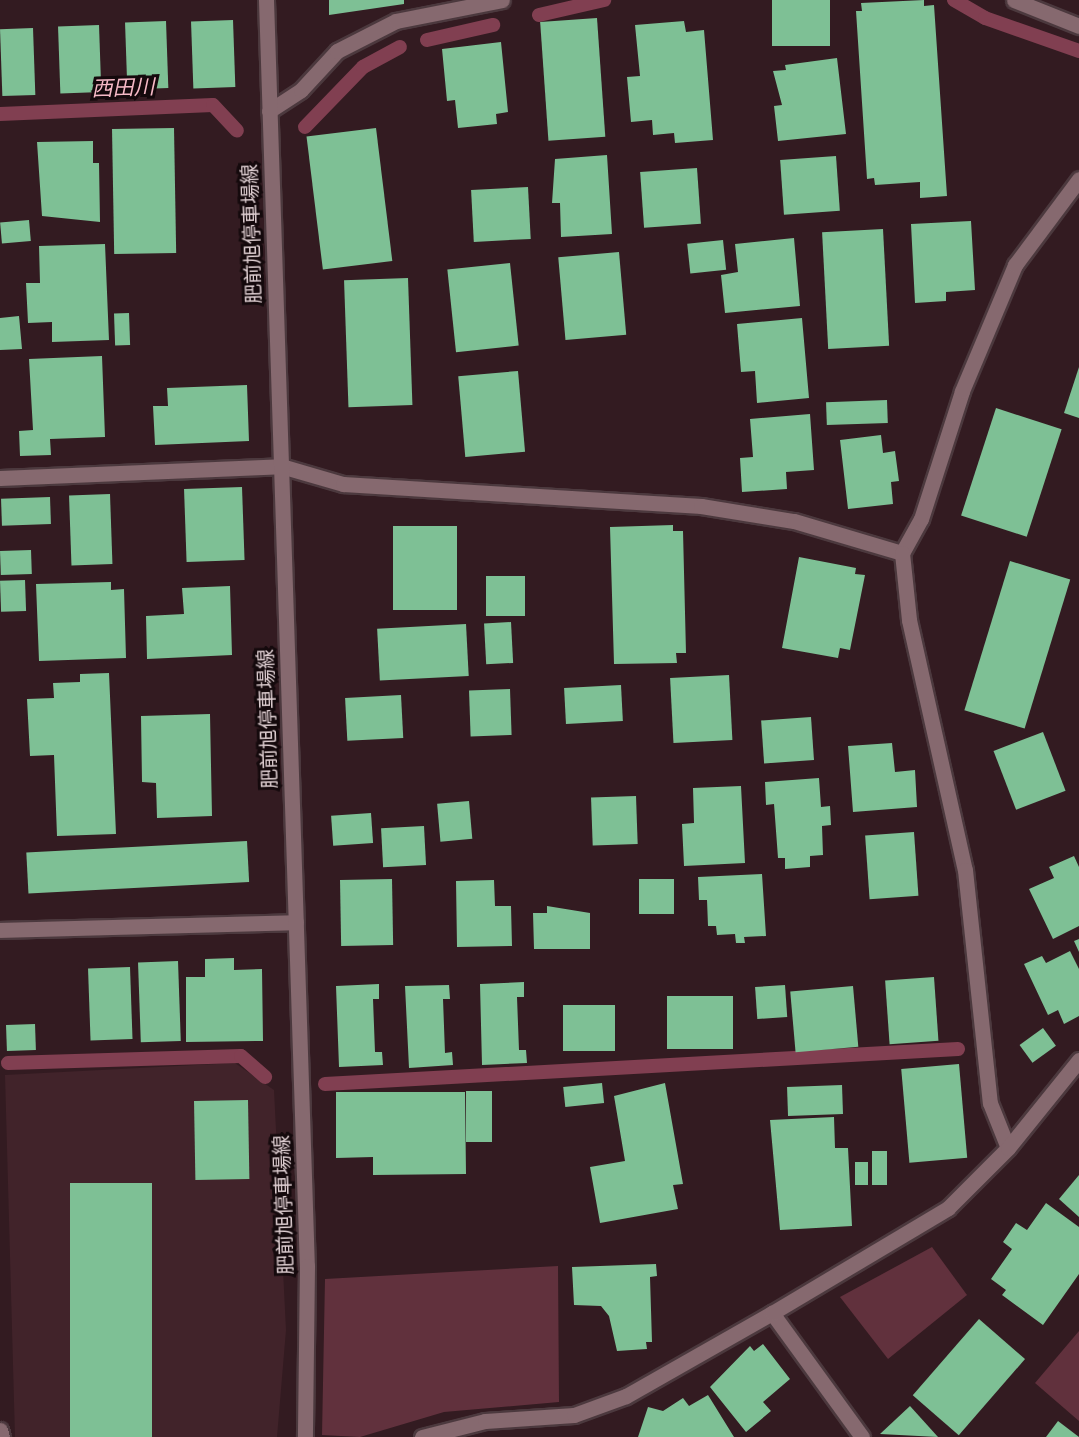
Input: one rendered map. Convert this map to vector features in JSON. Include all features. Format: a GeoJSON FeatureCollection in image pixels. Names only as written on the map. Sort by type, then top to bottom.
{"type":"FeatureCollection","features":[{"type":"Feature","properties":{"kind":"street","name":"肥前旭停車場線"},"geometry":{"type":"LineString","coordinates":[[266,0],[307,1266],[305,1437]]}},
{"type":"Feature","properties":{"kind":"street"},"geometry":{"type":"LineString","coordinates":[[269,111],[301,90],[337,51],[396,21],[502,0]]}},
{"type":"Feature","properties":{"kind":"street"},"geometry":{"type":"LineString","coordinates":[[1014,0],[1079,26]]}},
{"type":"Feature","properties":{"kind":"street"},"geometry":{"type":"LineString","coordinates":[[1008,1148],[990,1103],[965,870],[909,620],[902,553],[921,519],[962,391],[1015,265],[1079,179]]}},
{"type":"Feature","properties":{"kind":"street"},"geometry":{"type":"LineString","coordinates":[[0,478],[281,466],[344,484],[701,506],[794,521],[902,553]]}},
{"type":"Feature","properties":{"kind":"street"},"geometry":{"type":"LineString","coordinates":[[0,930],[296,922]]}},
{"type":"Feature","properties":{"kind":"street"},"geometry":{"type":"LineString","coordinates":[[422,1437],[485,1421],[574,1415],[626,1396],[772,1313],[948,1208],[1008,1148],[1079,1060]]}},
{"type":"Feature","properties":{"kind":"street"},"geometry":{"type":"LineString","coordinates":[[772,1313],[862,1437]]}},
{"type":"Feature","properties":{"kind":"street"},"geometry":{"type":"LineString","coordinates":[[0,1430],[2,1437]]}},
{"type":"Feature","properties":{"kind":"shaded area"},"geometry":{"type":"Polygon","coordinates":[[[235,1063],[274,1090],[286,1330],[277,1437],[15,1437],[5,1075],[235,1063]]]}},
{"type":"Feature","properties":{"kind":"shaded area"},"geometry":{"type":"Polygon","coordinates":[[[932,1247],[967,1295],[888,1359],[840,1297],[932,1247]]]}},
{"type":"Feature","properties":{"kind":"shaded area"},"geometry":{"type":"Polygon","coordinates":[[[558,1266],[559,1402],[444,1412],[360,1437],[322,1435],[325,1279],[558,1266]]]}},
{"type":"Feature","properties":{"kind":"shaded area"},"geometry":{"type":"Polygon","coordinates":[[[1079,1331],[1079,1421],[1035,1383],[1079,1331]]]}},
{"type":"Feature","properties":{"kind":"building"},"geometry":{"type":"Polygon","coordinates":[[[329,0],[404,0],[404,4],[329,15],[329,0]]]}},
{"type":"Feature","properties":{"kind":"building"},"geometry":{"type":"Polygon","coordinates":[[[772,0],[830,0],[830,46],[772,46],[772,0]]]}},
{"type":"Feature","properties":{"kind":"building"},"geometry":{"type":"Polygon","coordinates":[[[924,0],[924,6],[934,5],[947,196],[920,198],[920,182],[875,185],[874,178],[867,179],[856,11],[862,11],[861,3],[924,0]]]}},
{"type":"Feature","properties":{"kind":"building"},"geometry":{"type":"Polygon","coordinates":[[[597,18],[605,137],[548,141],[540,22],[597,18]]]}},
{"type":"Feature","properties":{"kind":"building"},"geometry":{"type":"Polygon","coordinates":[[[233,20],[235,87],[193,88],[191,21],[233,20]]]}},
{"type":"Feature","properties":{"kind":"building"},"geometry":{"type":"Polygon","coordinates":[[[166,21],[168,88],[127,89],[125,22],[166,21]]]}},
{"type":"Feature","properties":{"kind":"building"},"geometry":{"type":"Polygon","coordinates":[[[684,21],[686,32],[704,30],[713,140],[675,143],[674,133],[653,135],[652,120],[631,122],[627,77],[640,76],[635,25],[684,21]]]}},
{"type":"Feature","properties":{"kind":"building"},"geometry":{"type":"Polygon","coordinates":[[[99,25],[101,92],[60,93],[58,26],[99,25]]]}},
{"type":"Feature","properties":{"kind":"building"},"geometry":{"type":"Polygon","coordinates":[[[33,28],[35,95],[2,96],[0,29],[33,28]]]}},
{"type":"Feature","properties":{"kind":"building"},"geometry":{"type":"Polygon","coordinates":[[[501,42],[508,112],[496,114],[497,124],[458,128],[455,100],[447,101],[442,49],[501,42]]]}},
{"type":"Feature","properties":{"kind":"building"},"geometry":{"type":"Polygon","coordinates":[[[837,58],[846,134],[778,141],[774,106],[782,105],[773,71],[786,70],[785,65],[837,58]]]}},
{"type":"Feature","properties":{"kind":"building"},"geometry":{"type":"Polygon","coordinates":[[[174,128],[176,253],[114,254],[112,129],[174,128]]]}},
{"type":"Feature","properties":{"kind":"building"},"geometry":{"type":"Polygon","coordinates":[[[376,128],[392,261],[323,270],[307,137],[376,128]]]}},
{"type":"Feature","properties":{"kind":"building"},"geometry":{"type":"Polygon","coordinates":[[[93,141],[93,163],[99,163],[100,222],[42,216],[37,142],[93,141]]]}},
{"type":"Feature","properties":{"kind":"building"},"geometry":{"type":"Polygon","coordinates":[[[607,155],[612,234],[561,237],[560,203],[552,203],[555,159],[607,155]]]}},
{"type":"Feature","properties":{"kind":"building"},"geometry":{"type":"Polygon","coordinates":[[[836,156],[840,211],[784,215],[780,160],[836,156]]]}},
{"type":"Feature","properties":{"kind":"building"},"geometry":{"type":"Polygon","coordinates":[[[697,168],[701,224],[644,228],[640,172],[697,168]]]}},
{"type":"Feature","properties":{"kind":"building"},"geometry":{"type":"Polygon","coordinates":[[[528,187],[531,239],[474,242],[471,190],[528,187]]]}},
{"type":"Feature","properties":{"kind":"building"},"geometry":{"type":"Polygon","coordinates":[[[29,220],[31,241],[2,243],[0,223],[29,220]]]}},
{"type":"Feature","properties":{"kind":"building"},"geometry":{"type":"Polygon","coordinates":[[[971,221],[975,290],[946,292],[946,301],[915,303],[911,224],[971,221]]]}},
{"type":"Feature","properties":{"kind":"building"},"geometry":{"type":"Polygon","coordinates":[[[883,229],[889,346],[828,349],[822,232],[883,229]]]}},
{"type":"Feature","properties":{"kind":"building"},"geometry":{"type":"Polygon","coordinates":[[[794,238],[800,306],[725,313],[721,275],[738,272],[735,244],[794,238]]]}},
{"type":"Feature","properties":{"kind":"building"},"geometry":{"type":"Polygon","coordinates":[[[723,240],[726,270],[690,274],[687,244],[723,240]]]}},
{"type":"Feature","properties":{"kind":"building"},"geometry":{"type":"Polygon","coordinates":[[[105,244],[109,340],[52,342],[52,322],[28,323],[26,283],[40,283],[39,246],[105,244]]]}},
{"type":"Feature","properties":{"kind":"building"},"geometry":{"type":"Polygon","coordinates":[[[619,252],[626,335],[565,340],[558,257],[619,252]]]}},
{"type":"Feature","properties":{"kind":"building"},"geometry":{"type":"Polygon","coordinates":[[[510,263],[519,346],[456,352],[447,270],[510,263]]]}},
{"type":"Feature","properties":{"kind":"building"},"geometry":{"type":"Polygon","coordinates":[[[408,278],[412,405],[348,407],[344,280],[408,278]]]}},
{"type":"Feature","properties":{"kind":"building"},"geometry":{"type":"Polygon","coordinates":[[[129,313],[130,345],[115,346],[114,314],[129,313]]]}},
{"type":"Feature","properties":{"kind":"building"},"geometry":{"type":"Polygon","coordinates":[[[19,316],[22,349],[0,350],[0,318],[19,316]]]}},
{"type":"Feature","properties":{"kind":"building"},"geometry":{"type":"Polygon","coordinates":[[[802,318],[809,398],[757,403],[755,371],[741,372],[737,324],[802,318]]]}},
{"type":"Feature","properties":{"kind":"building"},"geometry":{"type":"Polygon","coordinates":[[[102,356],[105,437],[50,439],[51,455],[20,456],[19,431],[33,430],[29,359],[102,356]]]}},
{"type":"Feature","properties":{"kind":"building"},"geometry":{"type":"Polygon","coordinates":[[[1079,367],[1079,418],[1064,413],[1079,367]]]}},
{"type":"Feature","properties":{"kind":"building"},"geometry":{"type":"Polygon","coordinates":[[[518,371],[525,452],[465,457],[458,376],[518,371]]]}},
{"type":"Feature","properties":{"kind":"building"},"geometry":{"type":"Polygon","coordinates":[[[247,385],[249,441],[155,445],[153,406],[168,406],[167,388],[247,385]]]}},
{"type":"Feature","properties":{"kind":"building"},"geometry":{"type":"Polygon","coordinates":[[[887,400],[888,423],[827,425],[826,402],[887,400]]]}},
{"type":"Feature","properties":{"kind":"building"},"geometry":{"type":"Polygon","coordinates":[[[996,408],[1062,429],[1027,537],[961,515],[996,408]]]}},
{"type":"Feature","properties":{"kind":"building"},"geometry":{"type":"Polygon","coordinates":[[[810,414],[814,470],[786,472],[787,489],[742,492],[740,458],[753,457],[750,419],[810,414]]]}},
{"type":"Feature","properties":{"kind":"building"},"geometry":{"type":"Polygon","coordinates":[[[881,435],[883,453],[895,451],[899,481],[891,482],[893,504],[848,509],[840,440],[881,435]]]}},
{"type":"Feature","properties":{"kind":"building"},"geometry":{"type":"Polygon","coordinates":[[[242,487],[245,560],[187,562],[184,489],[242,487]]]}},
{"type":"Feature","properties":{"kind":"building"},"geometry":{"type":"Polygon","coordinates":[[[110,494],[112,564],[71,565],[69,495],[110,494]]]}},
{"type":"Feature","properties":{"kind":"building"},"geometry":{"type":"Polygon","coordinates":[[[50,497],[51,524],[2,526],[1,499],[50,497]]]}},
{"type":"Feature","properties":{"kind":"building"},"geometry":{"type":"Polygon","coordinates":[[[673,525],[673,531],[683,531],[686,653],[676,653],[677,663],[614,664],[610,527],[673,525]]]}},
{"type":"Feature","properties":{"kind":"building"},"geometry":{"type":"Polygon","coordinates":[[[393,526],[457,526],[457,610],[393,610],[393,526]]]}},
{"type":"Feature","properties":{"kind":"building"},"geometry":{"type":"Polygon","coordinates":[[[31,550],[32,574],[1,575],[0,551],[31,550]]]}},
{"type":"Feature","properties":{"kind":"building"},"geometry":{"type":"Polygon","coordinates":[[[799,557],[856,568],[855,574],[865,575],[850,650],[840,648],[838,658],[782,648],[799,557]]]}},
{"type":"Feature","properties":{"kind":"building"},"geometry":{"type":"Polygon","coordinates":[[[1010,561],[1070,579],[1025,729],[964,710],[1010,561]]]}},
{"type":"Feature","properties":{"kind":"building"},"geometry":{"type":"Polygon","coordinates":[[[486,576],[525,576],[525,616],[486,616],[486,576]]]}},
{"type":"Feature","properties":{"kind":"building"},"geometry":{"type":"Polygon","coordinates":[[[25,580],[26,611],[1,612],[0,581],[25,580]]]}},
{"type":"Feature","properties":{"kind":"building"},"geometry":{"type":"Polygon","coordinates":[[[111,582],[111,590],[124,589],[126,658],[39,661],[36,584],[111,582]]]}},
{"type":"Feature","properties":{"kind":"building"},"geometry":{"type":"Polygon","coordinates":[[[230,586],[232,655],[147,659],[146,616],[184,614],[182,588],[230,586]]]}},
{"type":"Feature","properties":{"kind":"building"},"geometry":{"type":"Polygon","coordinates":[[[511,622],[513,663],[486,664],[484,623],[511,622]]]}},
{"type":"Feature","properties":{"kind":"building"},"geometry":{"type":"Polygon","coordinates":[[[466,624],[469,676],[380,681],[377,629],[466,624]]]}},
{"type":"Feature","properties":{"kind":"building"},"geometry":{"type":"Polygon","coordinates":[[[109,673],[116,834],[57,836],[54,755],[30,756],[27,699],[54,698],[53,683],[80,682],[80,674],[109,673]]]}},
{"type":"Feature","properties":{"kind":"building"},"geometry":{"type":"Polygon","coordinates":[[[729,675],[732,740],[673,743],[670,678],[729,675]]]}},
{"type":"Feature","properties":{"kind":"building"},"geometry":{"type":"Polygon","coordinates":[[[621,685],[623,721],[566,724],[564,688],[621,685]]]}},
{"type":"Feature","properties":{"kind":"building"},"geometry":{"type":"Polygon","coordinates":[[[510,689],[512,735],[471,736],[469,690],[510,689]]]}},
{"type":"Feature","properties":{"kind":"building"},"geometry":{"type":"Polygon","coordinates":[[[401,695],[403,738],[347,741],[345,698],[401,695]]]}},
{"type":"Feature","properties":{"kind":"building"},"geometry":{"type":"Polygon","coordinates":[[[210,714],[212,816],[157,818],[156,783],[142,782],[141,716],[210,714]]]}},
{"type":"Feature","properties":{"kind":"building"},"geometry":{"type":"Polygon","coordinates":[[[811,717],[814,760],[764,763],[761,720],[811,717]]]}},
{"type":"Feature","properties":{"kind":"building"},"geometry":{"type":"Polygon","coordinates":[[[1043,732],[1066,791],[1016,810],[994,751],[1043,732]]]}},
{"type":"Feature","properties":{"kind":"building"},"geometry":{"type":"Polygon","coordinates":[[[892,743],[895,772],[915,770],[917,807],[853,812],[848,746],[892,743]]]}},
{"type":"Feature","properties":{"kind":"building"},"geometry":{"type":"Polygon","coordinates":[[[819,778],[821,807],[830,806],[831,825],[822,826],[823,855],[810,856],[810,867],[785,869],[785,858],[778,858],[774,804],[766,805],[765,782],[819,778]]]}},
{"type":"Feature","properties":{"kind":"building"},"geometry":{"type":"Polygon","coordinates":[[[741,786],[745,863],[684,866],[682,824],[694,823],[693,788],[741,786]]]}},
{"type":"Feature","properties":{"kind":"building"},"geometry":{"type":"Polygon","coordinates":[[[636,796],[638,844],[593,846],[591,798],[636,796]]]}},
{"type":"Feature","properties":{"kind":"building"},"geometry":{"type":"Polygon","coordinates":[[[469,801],[472,839],[440,842],[437,804],[469,801]]]}},
{"type":"Feature","properties":{"kind":"building"},"geometry":{"type":"Polygon","coordinates":[[[371,813],[373,843],[333,846],[331,816],[371,813]]]}},
{"type":"Feature","properties":{"kind":"building"},"geometry":{"type":"Polygon","coordinates":[[[424,826],[426,865],[383,867],[381,828],[424,826]]]}},
{"type":"Feature","properties":{"kind":"building"},"geometry":{"type":"Polygon","coordinates":[[[914,832],[918,896],[870,899],[865,835],[914,832]]]}},
{"type":"Feature","properties":{"kind":"building"},"geometry":{"type":"Polygon","coordinates":[[[247,841],[249,882],[28,894],[26,853],[247,841]]]}},
{"type":"Feature","properties":{"kind":"building"},"geometry":{"type":"Polygon","coordinates":[[[1074,856],[1079,867],[1079,926],[1053,939],[1029,889],[1054,878],[1049,867],[1074,856]]]}},
{"type":"Feature","properties":{"kind":"building"},"geometry":{"type":"Polygon","coordinates":[[[762,874],[766,936],[744,937],[745,943],[736,943],[735,934],[717,935],[716,926],[708,926],[707,900],[699,900],[698,877],[762,874]]]}},
{"type":"Feature","properties":{"kind":"building"},"geometry":{"type":"Polygon","coordinates":[[[392,879],[393,945],[341,946],[340,880],[392,879]]]}},
{"type":"Feature","properties":{"kind":"building"},"geometry":{"type":"Polygon","coordinates":[[[639,879],[674,879],[674,914],[639,914],[639,879]]]}},
{"type":"Feature","properties":{"kind":"building"},"geometry":{"type":"Polygon","coordinates":[[[494,880],[495,906],[511,906],[512,946],[457,947],[456,881],[494,880]]]}},
{"type":"Feature","properties":{"kind":"building"},"geometry":{"type":"Polygon","coordinates":[[[547,906],[590,913],[590,949],[534,949],[533,913],[547,913],[547,906]]]}},
{"type":"Feature","properties":{"kind":"building"},"geometry":{"type":"Polygon","coordinates":[[[1079,939],[1079,952],[1074,941],[1079,939]]]}},
{"type":"Feature","properties":{"kind":"building"},"geometry":{"type":"Polygon","coordinates":[[[1070,951],[1079,969],[1079,1016],[1064,1024],[1058,1010],[1048,1015],[1024,964],[1042,956],[1046,963],[1070,951]]]}},
{"type":"Feature","properties":{"kind":"building"},"geometry":{"type":"Polygon","coordinates":[[[234,958],[234,970],[262,969],[263,1041],[186,1042],[186,977],[205,977],[205,959],[234,958]]]}},
{"type":"Feature","properties":{"kind":"building"},"geometry":{"type":"Polygon","coordinates":[[[178,961],[181,1041],[141,1042],[138,962],[178,961]]]}},
{"type":"Feature","properties":{"kind":"building"},"geometry":{"type":"Polygon","coordinates":[[[130,967],[133,1039],[91,1040],[88,968],[130,967]]]}},
{"type":"Feature","properties":{"kind":"building"},"geometry":{"type":"Polygon","coordinates":[[[934,977],[938,1041],[890,1044],[885,980],[934,977]]]}},
{"type":"Feature","properties":{"kind":"building"},"geometry":{"type":"Polygon","coordinates":[[[524,982],[524,997],[517,997],[519,1050],[526,1050],[527,1063],[482,1065],[480,984],[524,982]]]}},
{"type":"Feature","properties":{"kind":"building"},"geometry":{"type":"Polygon","coordinates":[[[379,984],[379,999],[373,999],[375,1052],[382,1052],[383,1065],[339,1067],[336,986],[379,984]]]}},
{"type":"Feature","properties":{"kind":"building"},"geometry":{"type":"Polygon","coordinates":[[[449,985],[450,999],[443,999],[445,1053],[452,1052],[453,1065],[409,1068],[405,986],[449,985]]]}},
{"type":"Feature","properties":{"kind":"building"},"geometry":{"type":"Polygon","coordinates":[[[785,985],[787,1017],[757,1019],[755,987],[785,985]]]}},
{"type":"Feature","properties":{"kind":"building"},"geometry":{"type":"Polygon","coordinates":[[[853,986],[858,1047],[796,1052],[790,991],[853,986]]]}},
{"type":"Feature","properties":{"kind":"building"},"geometry":{"type":"Polygon","coordinates":[[[667,996],[733,996],[733,1049],[667,1049],[667,996]]]}},
{"type":"Feature","properties":{"kind":"building"},"geometry":{"type":"Polygon","coordinates":[[[563,1005],[615,1005],[615,1051],[563,1051],[563,1005]]]}},
{"type":"Feature","properties":{"kind":"building"},"geometry":{"type":"Polygon","coordinates":[[[35,1024],[36,1050],[7,1051],[6,1025],[35,1024]]]}},
{"type":"Feature","properties":{"kind":"building"},"geometry":{"type":"Polygon","coordinates":[[[1043,1028],[1056,1046],[1032,1063],[1020,1045],[1043,1028]]]}},
{"type":"Feature","properties":{"kind":"building"},"geometry":{"type":"Polygon","coordinates":[[[959,1064],[967,1158],[909,1163],[901,1069],[959,1064]]]}},
{"type":"Feature","properties":{"kind":"building"},"geometry":{"type":"Polygon","coordinates":[[[602,1083],[604,1103],[565,1107],[563,1087],[602,1083]]]}},
{"type":"Feature","properties":{"kind":"building"},"geometry":{"type":"Polygon","coordinates":[[[665,1083],[683,1184],[673,1185],[678,1209],[600,1223],[590,1167],[625,1161],[614,1096],[665,1083]]]}},
{"type":"Feature","properties":{"kind":"building"},"geometry":{"type":"Polygon","coordinates":[[[842,1085],[843,1114],[788,1116],[787,1087],[842,1085]]]}},
{"type":"Feature","properties":{"kind":"building"},"geometry":{"type":"Polygon","coordinates":[[[466,1091],[492,1091],[492,1142],[466,1142],[466,1091]]]}},
{"type":"Feature","properties":{"kind":"building"},"geometry":{"type":"Polygon","coordinates":[[[336,1092],[465,1092],[466,1174],[373,1175],[373,1157],[336,1158],[336,1092]]]}},
{"type":"Feature","properties":{"kind":"building"},"geometry":{"type":"Polygon","coordinates":[[[248,1100],[249,1179],[195,1180],[194,1101],[248,1100]]]}},
{"type":"Feature","properties":{"kind":"building"},"geometry":{"type":"Polygon","coordinates":[[[834,1117],[835,1148],[848,1148],[852,1226],[780,1230],[770,1120],[834,1117]]]}},
{"type":"Feature","properties":{"kind":"building"},"geometry":{"type":"Polygon","coordinates":[[[872,1151],[887,1151],[887,1185],[872,1185],[872,1151]]]}},
{"type":"Feature","properties":{"kind":"building"},"geometry":{"type":"Polygon","coordinates":[[[855,1162],[868,1162],[868,1185],[855,1185],[855,1162]]]}},
{"type":"Feature","properties":{"kind":"building"},"geometry":{"type":"Polygon","coordinates":[[[1079,1175],[1079,1217],[1059,1199],[1079,1175]]]}},
{"type":"Feature","properties":{"kind":"building"},"geometry":{"type":"Polygon","coordinates":[[[70,1183],[152,1183],[152,1437],[70,1437],[70,1183]]]}},
{"type":"Feature","properties":{"kind":"building"},"geometry":{"type":"Polygon","coordinates":[[[1046,1203],[1079,1227],[1079,1274],[1043,1325],[1002,1295],[1006,1290],[991,1279],[1012,1249],[1003,1242],[1016,1223],[1027,1230],[1046,1203]]]}},
{"type":"Feature","properties":{"kind":"building"},"geometry":{"type":"Polygon","coordinates":[[[656,1264],[657,1276],[650,1277],[652,1342],[646,1342],[647,1349],[617,1351],[609,1316],[601,1306],[574,1305],[572,1267],[656,1264]]]}},
{"type":"Feature","properties":{"kind":"building"},"geometry":{"type":"Polygon","coordinates":[[[979,1319],[1025,1359],[959,1435],[913,1395],[979,1319]]]}},
{"type":"Feature","properties":{"kind":"building"},"geometry":{"type":"Polygon","coordinates":[[[763,1344],[790,1379],[763,1402],[771,1411],[746,1432],[710,1387],[750,1346],[754,1351],[763,1344]]]}},
{"type":"Feature","properties":{"kind":"building"},"geometry":{"type":"Polygon","coordinates":[[[708,1395],[734,1437],[638,1437],[648,1407],[663,1411],[683,1398],[689,1406],[708,1395]]]}},
{"type":"Feature","properties":{"kind":"building"},"geometry":{"type":"Polygon","coordinates":[[[910,1406],[938,1437],[880,1434],[910,1406]]]}},
{"type":"Feature","properties":{"kind":"building"},"geometry":{"type":"Polygon","coordinates":[[[1058,1421],[1079,1437],[1046,1437],[1058,1421]]]}},
{"type":"Feature","properties":{"kind":"waterway"},"geometry":{"type":"LineString","coordinates":[[539,15],[604,0]]}},
{"type":"Feature","properties":{"kind":"waterway"},"geometry":{"type":"LineString","coordinates":[[954,0],[985,18],[1079,51]]}},
{"type":"Feature","properties":{"kind":"waterway"},"geometry":{"type":"LineString","coordinates":[[427,40],[493,25]]}},
{"type":"Feature","properties":{"kind":"waterway"},"geometry":{"type":"LineString","coordinates":[[305,127],[363,67],[400,47]]}},
{"type":"Feature","properties":{"kind":"waterway","name":"西田川"},"geometry":{"type":"LineString","coordinates":[[0,114],[213,105],[237,131]]}},
{"type":"Feature","properties":{"kind":"waterway"},"geometry":{"type":"LineString","coordinates":[[325,1084],[958,1049]]}},
{"type":"Feature","properties":{"kind":"waterway"},"geometry":{"type":"LineString","coordinates":[[8,1063],[241,1056],[265,1077]]}}]}
